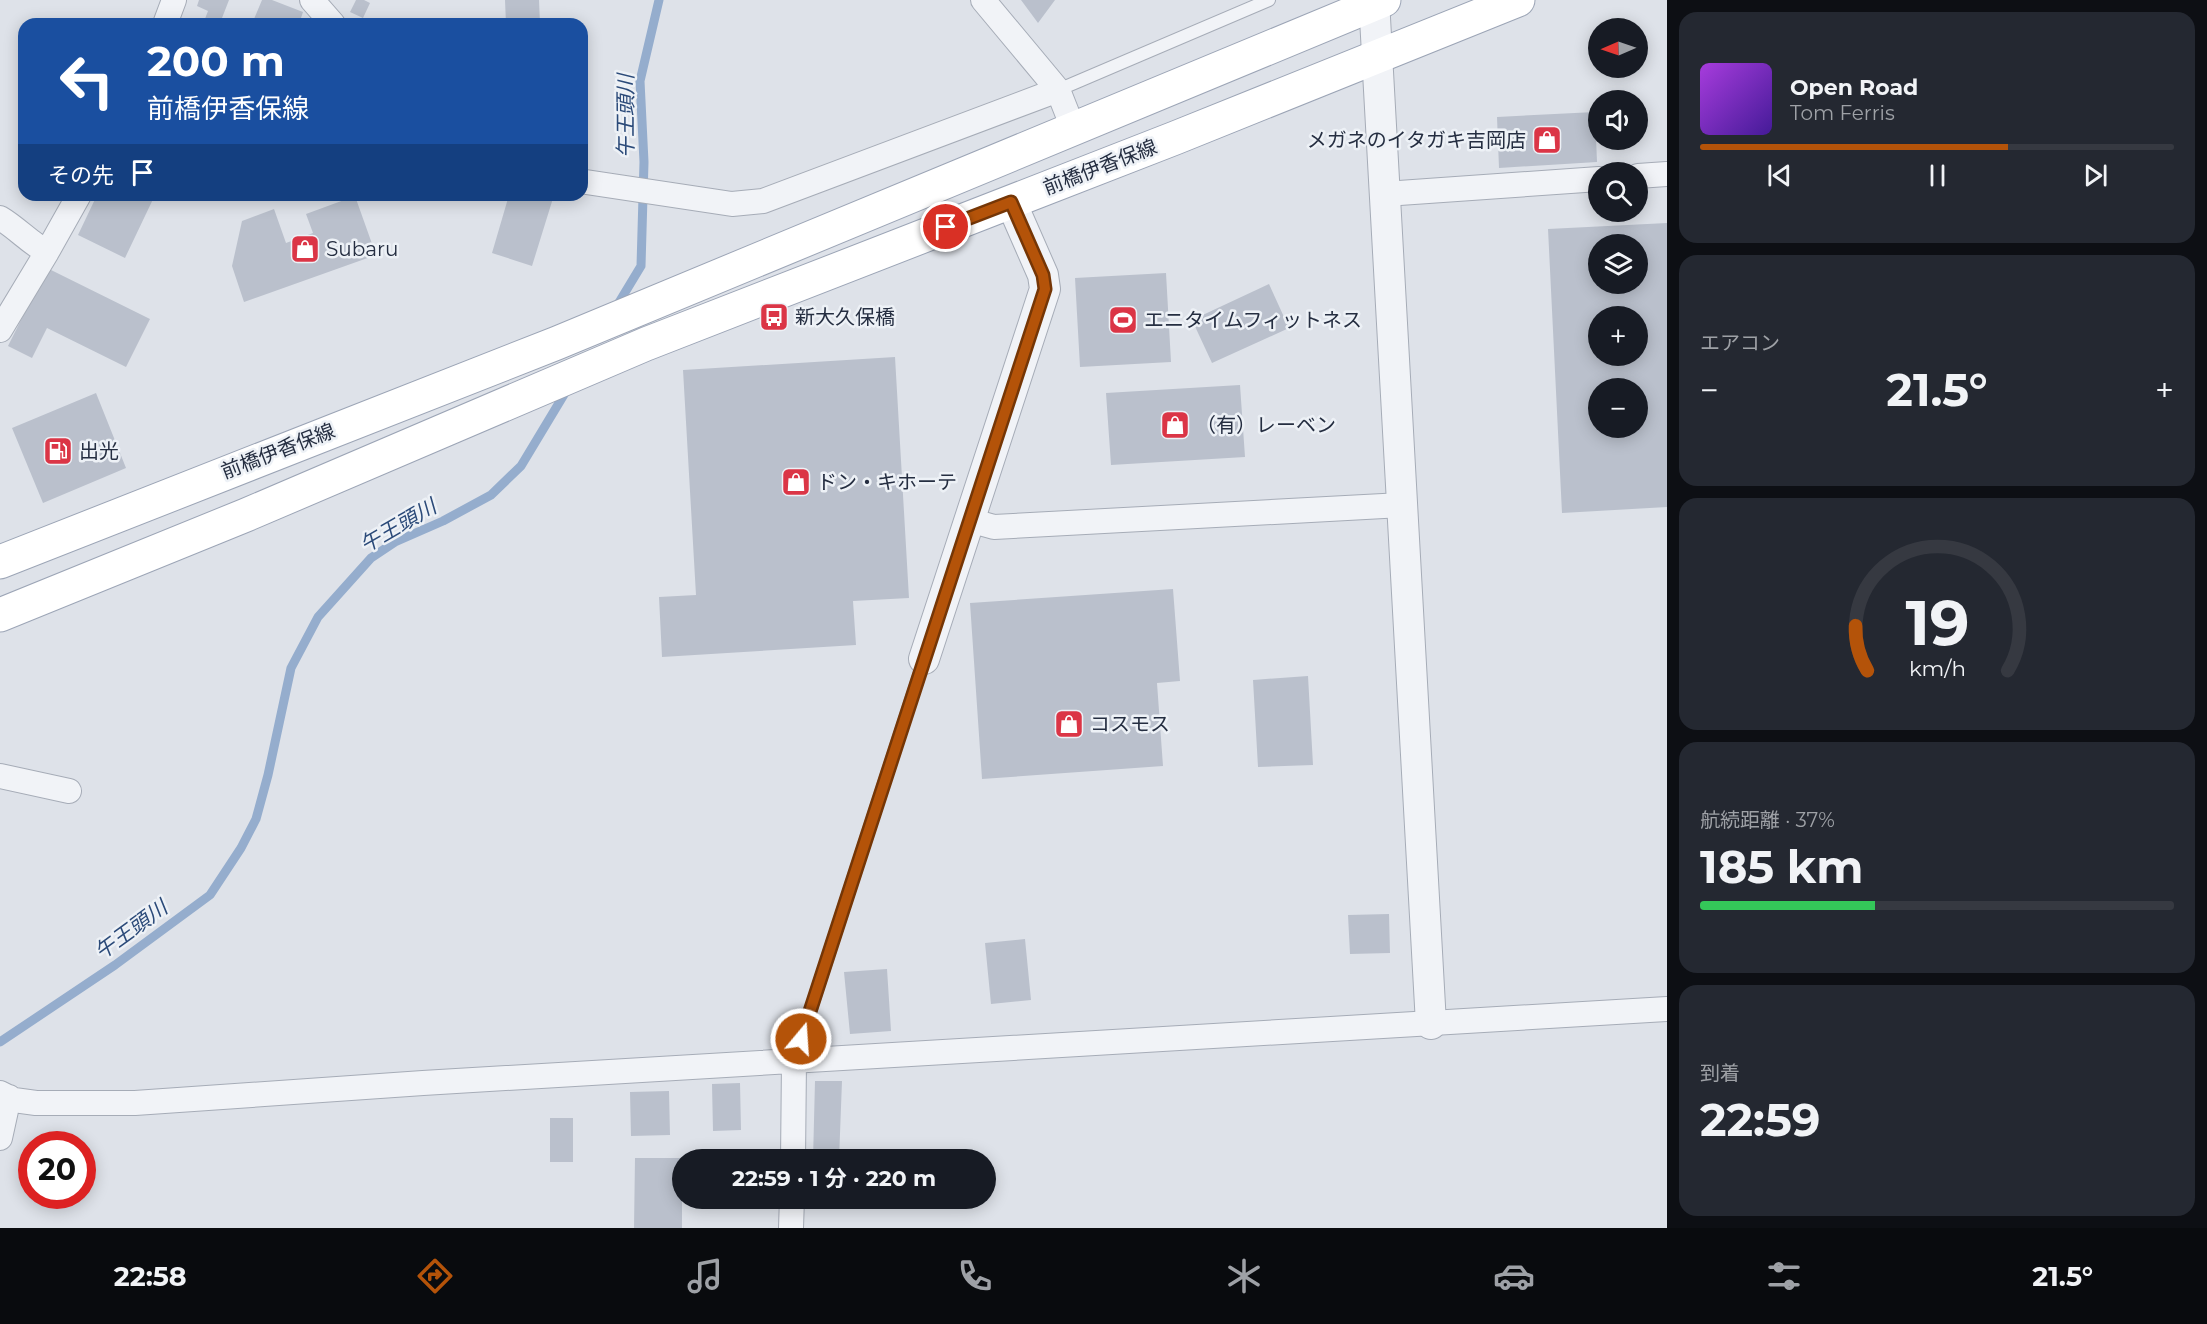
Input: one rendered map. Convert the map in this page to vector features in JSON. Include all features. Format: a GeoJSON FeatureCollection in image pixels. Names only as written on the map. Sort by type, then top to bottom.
{"type":"FeatureCollection","features":[{"type":"Feature","properties":{"kind":"main road","name":"前橋伊香保線"},"geometry":{"type":"LineString","coordinates":[[0,615],[246,515],[646,344],[1377,58],[1518,0]]}},
{"type":"Feature","properties":{"kind":"main road"},"geometry":{"type":"LineString","coordinates":[[1073,128],[1378,1]]}},
{"type":"Feature","properties":{"kind":"main road","name":"前橋伊香保線"},"geometry":{"type":"LineString","coordinates":[[0,562],[557,343],[1073,128]]}},
{"type":"Feature","properties":{"kind":"street"},"geometry":{"type":"LineString","coordinates":[[167,18],[174,0]]}},
{"type":"Feature","properties":{"kind":"street"},"geometry":{"type":"LineString","coordinates":[[312,0],[328,18]]}},
{"type":"Feature","properties":{"kind":"street"},"geometry":{"type":"LineString","coordinates":[[983,0],[1058,90],[1073,128]]}},
{"type":"Feature","properties":{"kind":"street"},"geometry":{"type":"LineString","coordinates":[[1378,1],[1377,58],[1431,1024]]}},
{"type":"Feature","properties":{"kind":"street"},"geometry":{"type":"LineString","coordinates":[[588,182],[685,195],[732,204],[763,201],[1058,90]]}},
{"type":"Feature","properties":{"kind":"street"},"geometry":{"type":"LineString","coordinates":[[1648,175],[1667,174]]}},
{"type":"Feature","properties":{"kind":"street"},"geometry":{"type":"LineString","coordinates":[[1385,194],[1588,180]]}},
{"type":"Feature","properties":{"kind":"street"},"geometry":{"type":"LineString","coordinates":[[0,330],[76,201]]}},
{"type":"Feature","properties":{"kind":"street"},"geometry":{"type":"LineString","coordinates":[[924,659],[1045,289],[1043,275],[1011,202]]}},
{"type":"Feature","properties":{"kind":"street"},"geometry":{"type":"LineString","coordinates":[[0,218],[34,245],[47,252]]}},
{"type":"Feature","properties":{"kind":"street"},"geometry":{"type":"LineString","coordinates":[[969,520],[994,526],[1402,505]]}},
{"type":"Feature","properties":{"kind":"street"},"geometry":{"type":"LineString","coordinates":[[0,776],[69,791]]}},
{"type":"Feature","properties":{"kind":"street"},"geometry":{"type":"LineString","coordinates":[[0,1138],[5,1095],[36,1103],[135,1103],[411,1083],[1667,1009]]}},
{"type":"Feature","properties":{"kind":"street"},"geometry":{"type":"LineString","coordinates":[[793,1149],[794,1061]]}},
{"type":"Feature","properties":{"kind":"street"},"geometry":{"type":"LineString","coordinates":[[791,1228],[792,1209]]}},
{"type":"Feature","properties":{"kind":"lane"},"geometry":{"type":"LineString","coordinates":[[1058,90],[1269,0]]}},
{"type":"Feature","properties":{"kind":"lane"},"geometry":{"type":"LineString","coordinates":[[794,1061],[924,659]]}},
{"type":"Feature","properties":{"kind":"building"},"geometry":{"type":"Polygon","coordinates":[[[199,0],[229,0],[222,18],[205,18],[208,11],[197,6],[199,0]]]}},
{"type":"Feature","properties":{"kind":"building"},"geometry":{"type":"Polygon","coordinates":[[[262,0],[272,0],[303,12],[301,18],[254,18],[262,0]]]}},
{"type":"Feature","properties":{"kind":"building"},"geometry":{"type":"Polygon","coordinates":[[[356,0],[370,3],[363,18],[350,12],[356,0]]]}},
{"type":"Feature","properties":{"kind":"building"},"geometry":{"type":"Polygon","coordinates":[[[505,0],[539,0],[540,18],[506,18],[505,0]]]}},
{"type":"Feature","properties":{"kind":"building"},"geometry":{"type":"Polygon","coordinates":[[[1021,0],[1055,0],[1038,23],[1021,0]]]}},
{"type":"Feature","properties":{"kind":"building","name":"メガネのイタガキ吉岡店"},"geometry":{"type":"Polygon","coordinates":[[[1588,112],[1588,150],[1597,150],[1597,162],[1499,168],[1497,117],[1588,112]]]}},
{"type":"Feature","properties":{"kind":"building"},"geometry":{"type":"Polygon","coordinates":[[[94,201],[152,201],[125,258],[78,235],[94,201]]]}},
{"type":"Feature","properties":{"kind":"building","name":"Subaru"},"geometry":{"type":"Polygon","coordinates":[[[341,201],[357,201],[376,255],[244,302],[232,266],[242,221],[274,209],[286,243],[313,233],[306,214],[341,201]]]}},
{"type":"Feature","properties":{"kind":"building"},"geometry":{"type":"Polygon","coordinates":[[[507,201],[552,201],[532,266],[492,253],[507,201]]]}},
{"type":"Feature","properties":{"kind":"building"},"geometry":{"type":"Polygon","coordinates":[[[1667,223],[1667,507],[1562,513],[1548,229],[1667,223]]]}},
{"type":"Feature","properties":{"kind":"building"},"geometry":{"type":"Polygon","coordinates":[[[47,268],[150,319],[126,367],[47,328],[32,358],[8,346],[47,268]]]}},
{"type":"Feature","properties":{"kind":"building","name":"エニタイムフィットネス"},"geometry":{"type":"Polygon","coordinates":[[[1166,273],[1171,362],[1080,367],[1075,278],[1166,273]]]}},
{"type":"Feature","properties":{"kind":"building"},"geometry":{"type":"Polygon","coordinates":[[[1269,284],[1289,328],[1212,363],[1192,320],[1269,284]]]}},
{"type":"Feature","properties":{"kind":"building","name":"ドン・キホーテ"},"geometry":{"type":"Polygon","coordinates":[[[895,357],[909,598],[853,601],[856,645],[662,657],[659,597],[696,595],[683,370],[895,357]]]}},
{"type":"Feature","properties":{"kind":"building","name":"（有）レーベン"},"geometry":{"type":"Polygon","coordinates":[[[1240,385],[1245,457],[1111,465],[1106,393],[1240,385]]]}},
{"type":"Feature","properties":{"kind":"building"},"geometry":{"type":"Polygon","coordinates":[[[96,393],[126,468],[43,503],[12,428],[96,393]]]}},
{"type":"Feature","properties":{"kind":"building","name":"コスモス"},"geometry":{"type":"Polygon","coordinates":[[[1173,589],[1180,681],[1157,683],[1163,766],[982,779],[970,603],[1173,589]]]}},
{"type":"Feature","properties":{"kind":"building"},"geometry":{"type":"Polygon","coordinates":[[[1308,676],[1313,765],[1258,767],[1253,680],[1308,676]]]}},
{"type":"Feature","properties":{"kind":"building"},"geometry":{"type":"Polygon","coordinates":[[[1389,914],[1390,953],[1350,954],[1348,915],[1389,914]]]}},
{"type":"Feature","properties":{"kind":"building"},"geometry":{"type":"Polygon","coordinates":[[[1025,939],[1031,1000],[991,1004],[985,943],[1025,939]]]}},
{"type":"Feature","properties":{"kind":"building"},"geometry":{"type":"Polygon","coordinates":[[[887,969],[891,1031],[850,1034],[844,972],[887,969]]]}},
{"type":"Feature","properties":{"kind":"building"},"geometry":{"type":"Polygon","coordinates":[[[815,1081],[842,1081],[839,1149],[813,1149],[815,1081]]]}},
{"type":"Feature","properties":{"kind":"building"},"geometry":{"type":"Polygon","coordinates":[[[740,1083],[741,1130],[713,1131],[712,1084],[740,1083]]]}},
{"type":"Feature","properties":{"kind":"building"},"geometry":{"type":"Polygon","coordinates":[[[669,1091],[670,1135],[631,1136],[630,1092],[669,1091]]]}},
{"type":"Feature","properties":{"kind":"building"},"geometry":{"type":"Polygon","coordinates":[[[550,1118],[573,1118],[573,1162],[550,1162],[550,1118]]]}},
{"type":"Feature","properties":{"kind":"building"},"geometry":{"type":"Polygon","coordinates":[[[635,1158],[672,1158],[672,1209],[682,1209],[682,1228],[634,1228],[635,1158]]]}},
{"type":"Feature","properties":{"kind":"waterway","name":"午王頭川"},"geometry":{"type":"LineString","coordinates":[[615,309],[641,266],[644,162],[640,81],[659,0]]}},
{"type":"Feature","properties":{"kind":"waterway","name":"午王頭川"},"geometry":{"type":"LineString","coordinates":[[0,1042],[115,965],[210,895],[241,848],[256,819],[291,668],[318,617],[371,558],[395,542],[443,521],[491,495],[521,466],[568,388]]}},
{"type":"Feature","properties":{"kind":"place","name":"メガネのイタガキ吉岡店"},"geometry":{"type":"Point","coordinates":[1547,140]}},
{"type":"Feature","properties":{"kind":"place","name":"Subaru"},"geometry":{"type":"Point","coordinates":[305,249]}},
{"type":"Feature","properties":{"kind":"place","name":"新大久保橋"},"geometry":{"type":"Point","coordinates":[774,317]}},
{"type":"Feature","properties":{"kind":"place","name":"エニタイムフィットネス"},"geometry":{"type":"Point","coordinates":[1123,320]}},
{"type":"Feature","properties":{"kind":"place","name":"（有）レーベン"},"geometry":{"type":"Point","coordinates":[1175,425]}},
{"type":"Feature","properties":{"kind":"place","name":"出光"},"geometry":{"type":"Point","coordinates":[58,451]}},
{"type":"Feature","properties":{"kind":"place","name":"ドン・キホーテ"},"geometry":{"type":"Point","coordinates":[796,482]}},
{"type":"Feature","properties":{"kind":"place","name":"コスモス"},"geometry":{"type":"Point","coordinates":[1069,724]}},
{"type":"Feature","properties":{"kind":"route"},"geometry":{"type":"LineString","coordinates":[[801,1039],[1045,289],[1043,275],[1011,202],[946,227]]}}]}
